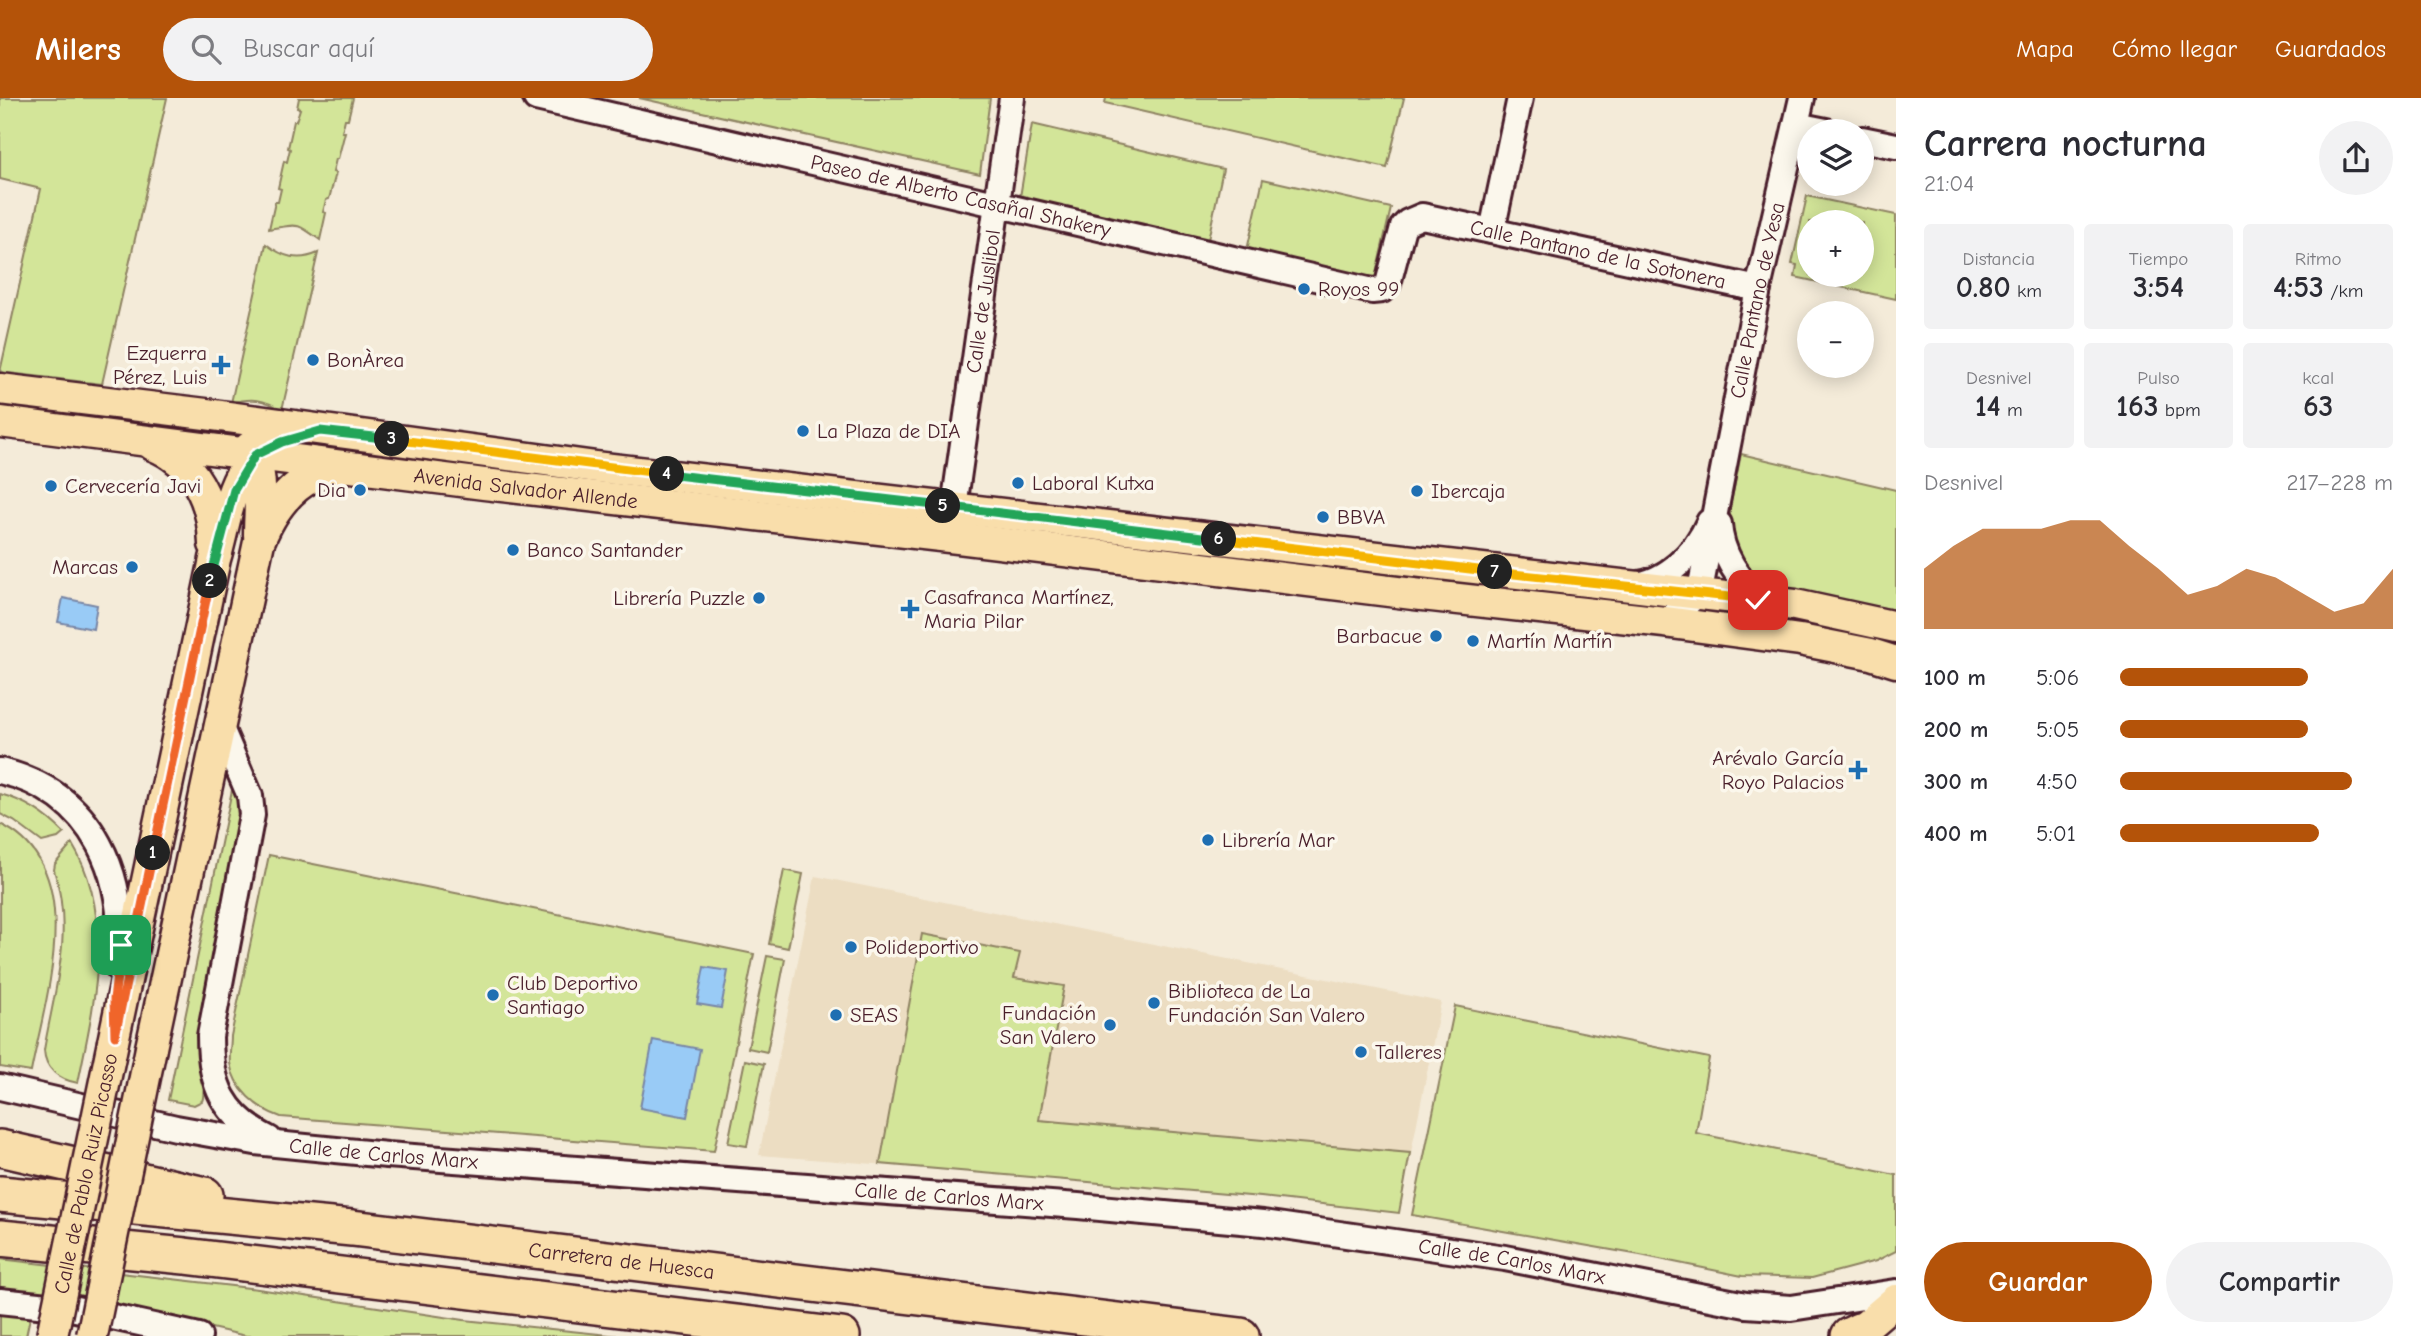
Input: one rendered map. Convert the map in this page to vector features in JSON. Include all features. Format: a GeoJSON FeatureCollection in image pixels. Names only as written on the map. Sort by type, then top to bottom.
{"type":"FeatureCollection","features":[{"type":"Feature","properties":{"kind":"highway"},"geometry":{"type":"LineString","coordinates":[[0,1148],[352,1228]]}},
{"type":"Feature","properties":{"kind":"highway","name":"Carretera de Huesca"},"geometry":{"type":"LineString","coordinates":[[0,1194],[352,1228],[1241,1336]]}},
{"type":"Feature","properties":{"kind":"highway"},"geometry":{"type":"LineString","coordinates":[[1,1238],[185,1256],[842,1336]]}},
{"type":"Feature","properties":{"kind":"main road","name":"Avenida Salvador Allende"},"geometry":{"type":"LineString","coordinates":[[0,389],[596,467],[1432,565],[1758,600],[1836,613],[1896,627]]}},
{"type":"Feature","properties":{"kind":"main road","name":"Avenida Salvador Allende"},"geometry":{"type":"LineString","coordinates":[[206,414],[241,434],[255,455]]}},
{"type":"Feature","properties":{"kind":"main road","name":"Avenida Salvador Allende"},"geometry":{"type":"LineString","coordinates":[[0,422],[484,484],[1665,622],[1800,640],[1896,662]]}},
{"type":"Feature","properties":{"kind":"main road","name":"Avenida Salvador Allende"},"geometry":{"type":"LineString","coordinates":[[255,455],[282,442],[320,431]]}},
{"type":"Feature","properties":{"kind":"main road","name":"Calle de Pablo Ruiz Picasso"},"geometry":{"type":"LineString","coordinates":[[143,440],[172,454],[193,474],[211,512],[215,559]]}},
{"type":"Feature","properties":{"kind":"main road","name":"Calle de Pablo Ruiz Picasso"},"geometry":{"type":"LineString","coordinates":[[92,1336],[259,542],[260,480],[255,455]]}},
{"type":"Feature","properties":{"kind":"main road","name":"Calle de Pablo Ruiz Picasso"},"geometry":{"type":"LineString","coordinates":[[52,1336],[215,559],[234,490],[255,455]]}},
{"type":"Feature","properties":{"kind":"main road","name":"Calle de Pablo Ruiz Picasso"},"geometry":{"type":"LineString","coordinates":[[259,542],[272,513],[283,498],[299,484],[331,470],[358,467]]}},
{"type":"Feature","properties":{"kind":"main road"},"geometry":{"type":"LineString","coordinates":[[1854,1334],[1896,1300]]}},
{"type":"Feature","properties":{"kind":"street","name":"Paseo de Alberto Casañal Shakery"},"geometry":{"type":"LineString","coordinates":[[536,98],[1372,291],[1386,287],[1403,227],[1414,218],[1422,216],[1438,219]]}},
{"type":"Feature","properties":{"kind":"street","name":"Calle de Juslibol"},"geometry":{"type":"LineString","coordinates":[[954,507],[1012,98]]}},
{"type":"Feature","properties":{"kind":"street"},"geometry":{"type":"LineString","coordinates":[[1492,230],[1520,98]]}},
{"type":"Feature","properties":{"kind":"street","name":"Calle Pantano de Yesa"},"geometry":{"type":"LineString","coordinates":[[1698,594],[1758,289],[1802,98]]}},
{"type":"Feature","properties":{"kind":"street"},"geometry":{"type":"LineString","coordinates":[[1874,141],[1896,146]]}},
{"type":"Feature","properties":{"kind":"street","name":"Calle Pantano de la Sotonera"},"geometry":{"type":"LineString","coordinates":[[1438,219],[1758,289]]}},
{"type":"Feature","properties":{"kind":"street","name":"Calle Pantano de Yesa"},"geometry":{"type":"LineString","coordinates":[[1627,585],[1654,580],[1680,562],[1704,532],[1717,502]]}},
{"type":"Feature","properties":{"kind":"street","name":"Calle Pantano de Yesa"},"geometry":{"type":"LineString","coordinates":[[1717,502],[1720,541],[1726,558],[1758,600]]}},
{"type":"Feature","properties":{"kind":"street"},"geometry":{"type":"LineString","coordinates":[[954,507],[966,539]]}},
{"type":"Feature","properties":{"kind":"street"},"geometry":{"type":"LineString","coordinates":[[1413,594],[1417,582],[1432,565]]}},
{"type":"Feature","properties":{"kind":"street"},"geometry":{"type":"LineString","coordinates":[[1665,622],[1698,594]]}},
{"type":"Feature","properties":{"kind":"street"},"geometry":{"type":"LineString","coordinates":[[220,726],[250,796],[252,816],[210,1036],[212,1073],[235,1117],[261,1135],[282,1145]]}},
{"type":"Feature","properties":{"kind":"street"},"geometry":{"type":"LineString","coordinates":[[0,771],[36,783],[61,798],[85,823],[106,857],[121,918],[121,945],[114,999],[114,1039]]}},
{"type":"Feature","properties":{"kind":"street","name":"Calle de Carlos Marx"},"geometry":{"type":"LineString","coordinates":[[0,1087],[176,1129],[282,1145],[1078,1206],[1252,1222],[1505,1258],[1746,1305],[1791,1308],[1896,1292]]}},
{"type":"Feature","properties":{"kind":"street"},"geometry":{"type":"LineString","coordinates":[[0,1301],[76,1309],[199,1336]]}},
{"type":"Feature","properties":{"kind":"shaded area","name":"Fundación San Valero"},"geometry":{"type":"Polygon","coordinates":[[[815,876],[1441,1002],[1399,1213],[1171,1187],[759,1155],[815,876]]]}},
{"type":"Feature","properties":{"kind":"green space"},"geometry":{"type":"Polygon","coordinates":[[[0,98],[167,98],[102,384],[0,372],[41,189],[0,179],[0,98]]]}},
{"type":"Feature","properties":{"kind":"green space"},"geometry":{"type":"Polygon","coordinates":[[[299,98],[353,98],[342,132],[345,132],[333,172],[336,173],[323,212],[326,213],[320,240],[297,226],[269,229],[275,202],[278,202],[281,189],[278,188],[284,161],[287,162],[294,121],[300,109],[297,108],[299,98]]]}},
{"type":"Feature","properties":{"kind":"green space"},"geometry":{"type":"Polygon","coordinates":[[[639,98],[990,98],[980,174],[639,98]]]}},
{"type":"Feature","properties":{"kind":"green space"},"geometry":{"type":"Polygon","coordinates":[[[1106,98],[1404,98],[1387,168],[1105,103],[1106,98]]]}},
{"type":"Feature","properties":{"kind":"green space"},"geometry":{"type":"Polygon","coordinates":[[[1032,124],[1223,169],[1208,240],[1020,197],[1032,124]]]}},
{"type":"Feature","properties":{"kind":"green space"},"geometry":{"type":"Polygon","coordinates":[[[1263,179],[1391,208],[1375,278],[1247,250],[1263,179]]]}},
{"type":"Feature","properties":{"kind":"green space"},"geometry":{"type":"Polygon","coordinates":[[[1807,196],[1873,210],[1804,210],[1807,196]]]}},
{"type":"Feature","properties":{"kind":"green space"},"geometry":{"type":"Polygon","coordinates":[[[1874,210],[1896,215],[1896,299],[1841,287],[1874,287],[1874,210]]]}},
{"type":"Feature","properties":{"kind":"green space"},"geometry":{"type":"Polygon","coordinates":[[[1797,241],[1797,265],[1792,264],[1797,241]]]}},
{"type":"Feature","properties":{"kind":"green space"},"geometry":{"type":"Polygon","coordinates":[[[266,244],[291,257],[318,253],[282,410],[258,400],[231,403],[266,244]]]}},
{"type":"Feature","properties":{"kind":"green space"},"geometry":{"type":"Polygon","coordinates":[[[1741,454],[1896,490],[1896,610],[1779,589],[1758,581],[1746,572],[1730,536],[1730,507],[1741,454]]]}},
{"type":"Feature","properties":{"kind":"green space"},"geometry":{"type":"Polygon","coordinates":[[[233,785],[243,811],[199,1042],[203,1096],[202,1101],[194,1105],[168,1100],[233,785]]]}},
{"type":"Feature","properties":{"kind":"green space"},"geometry":{"type":"Polygon","coordinates":[[[0,794],[35,809],[64,833],[58,838],[42,842],[0,814],[0,794]]]}},
{"type":"Feature","properties":{"kind":"green space"},"geometry":{"type":"Polygon","coordinates":[[[0,824],[28,844],[45,870],[53,902],[51,973],[31,1072],[0,1067],[0,824]]]}},
{"type":"Feature","properties":{"kind":"green space"},"geometry":{"type":"Polygon","coordinates":[[[72,844],[86,872],[94,901],[98,961],[90,1023],[78,1083],[54,1072],[47,1063],[44,1050],[63,938],[60,893],[54,870],[55,864],[72,844]]]}},
{"type":"Feature","properties":{"kind":"green space","name":"Club Deportivo Santiago"},"geometry":{"type":"Polygon","coordinates":[[[269,855],[754,954],[714,1151],[281,1117],[263,1109],[248,1097],[236,1081],[230,1057],[231,1036],[269,855]]]}},
{"type":"Feature","properties":{"kind":"green space"},"geometry":{"type":"Polygon","coordinates":[[[784,870],[803,874],[788,948],[769,944],[784,870]]]}},
{"type":"Feature","properties":{"kind":"green space"},"geometry":{"type":"Polygon","coordinates":[[[922,934],[1020,953],[1014,978],[1064,986],[1039,1120],[1410,1153],[1399,1213],[1261,1197],[880,1164],[922,934]]]}},
{"type":"Feature","properties":{"kind":"green space"},"geometry":{"type":"Polygon","coordinates":[[[767,956],[785,959],[767,1052],[748,1048],[767,956]]]}},
{"type":"Feature","properties":{"kind":"green space"},"geometry":{"type":"Polygon","coordinates":[[[1455,1006],[1709,1058],[1696,1133],[1896,1175],[1896,1251],[1876,1261],[1812,1278],[1742,1276],[1640,1255],[1412,1215],[1455,1006]]]}},
{"type":"Feature","properties":{"kind":"green space"},"geometry":{"type":"Polygon","coordinates":[[[745,1060],[764,1064],[747,1146],[728,1143],[745,1060]]]}},
{"type":"Feature","properties":{"kind":"green space"},"geometry":{"type":"Polygon","coordinates":[[[0,1259],[258,1289],[464,1320],[619,1336],[246,1336],[138,1311],[0,1291],[0,1259]]]}},
{"type":"Feature","properties":{"kind":"green space"},"geometry":{"type":"Polygon","coordinates":[[[0,1310],[31,1313],[26,1336],[0,1336],[0,1310]]]}},
{"type":"Feature","properties":{"kind":"water"},"geometry":{"type":"Polygon","coordinates":[[[63,598],[97,605],[93,629],[58,622],[63,598]]]}},
{"type":"Feature","properties":{"kind":"water"},"geometry":{"type":"Polygon","coordinates":[[[704,967],[728,971],[721,1008],[697,1004],[704,967]]]}},
{"type":"Feature","properties":{"kind":"water"},"geometry":{"type":"Polygon","coordinates":[[[653,1040],[700,1049],[687,1117],[640,1108],[653,1040]]]}},
{"type":"Feature","properties":{"kind":"place","name":"Royos 99"},"geometry":{"type":"Point","coordinates":[1304,289]}},
{"type":"Feature","properties":{"kind":"place","name":"BonÀrea"},"geometry":{"type":"Point","coordinates":[313,360]}},
{"type":"Feature","properties":{"kind":"place","name":"Ezquerra Pérez, Luis"},"geometry":{"type":"Point","coordinates":[221,365]}},
{"type":"Feature","properties":{"kind":"place","name":"La Plaza de DIA"},"geometry":{"type":"Point","coordinates":[803,431]}},
{"type":"Feature","properties":{"kind":"place","name":"Laboral Kutxa"},"geometry":{"type":"Point","coordinates":[1018,483]}},
{"type":"Feature","properties":{"kind":"place","name":"Cervecería Javi"},"geometry":{"type":"Point","coordinates":[51,486]}},
{"type":"Feature","properties":{"kind":"place","name":"Dia"},"geometry":{"type":"Point","coordinates":[360,490]}},
{"type":"Feature","properties":{"kind":"place","name":"Ibercaja"},"geometry":{"type":"Point","coordinates":[1417,491]}},
{"type":"Feature","properties":{"kind":"place","name":"BBVA"},"geometry":{"type":"Point","coordinates":[1323,517]}},
{"type":"Feature","properties":{"kind":"place","name":"Banco Santander"},"geometry":{"type":"Point","coordinates":[513,550]}},
{"type":"Feature","properties":{"kind":"place","name":"Marcas"},"geometry":{"type":"Point","coordinates":[132,567]}},
{"type":"Feature","properties":{"kind":"place","name":"Librería Puzzle"},"geometry":{"type":"Point","coordinates":[759,598]}},
{"type":"Feature","properties":{"kind":"place","name":"Casafranca Martínez, Maria Pilar"},"geometry":{"type":"Point","coordinates":[910,609]}},
{"type":"Feature","properties":{"kind":"place","name":"Barbacue"},"geometry":{"type":"Point","coordinates":[1436,636]}},
{"type":"Feature","properties":{"kind":"place","name":"Martín Martín"},"geometry":{"type":"Point","coordinates":[1473,641]}},
{"type":"Feature","properties":{"kind":"place","name":"Arévalo García Royo Palacios"},"geometry":{"type":"Point","coordinates":[1858,770]}},
{"type":"Feature","properties":{"kind":"place","name":"Librería Mar"},"geometry":{"type":"Point","coordinates":[1208,840]}},
{"type":"Feature","properties":{"kind":"place","name":"Polideportivo"},"geometry":{"type":"Point","coordinates":[851,947]}},
{"type":"Feature","properties":{"kind":"place","name":"Club Deportivo Santiago"},"geometry":{"type":"Point","coordinates":[493,995]}},
{"type":"Feature","properties":{"kind":"place","name":"Biblioteca de La Fundación San Valero"},"geometry":{"type":"Point","coordinates":[1154,1003]}},
{"type":"Feature","properties":{"kind":"place","name":"SEAS"},"geometry":{"type":"Point","coordinates":[836,1015]}},
{"type":"Feature","properties":{"kind":"place","name":"Fundación San Valero"},"geometry":{"type":"Point","coordinates":[1110,1025]}},
{"type":"Feature","properties":{"kind":"place","name":"Talleres"},"geometry":{"type":"Point","coordinates":[1361,1052]}},
{"type":"Feature","properties":{"kind":"route"},"geometry":{"type":"LineString","coordinates":[[121,945],[114,999],[115,1036],[215,559],[234,490],[255,455],[282,442],[320,431],[596,467],[1432,565],[1758,600]]}}]}
